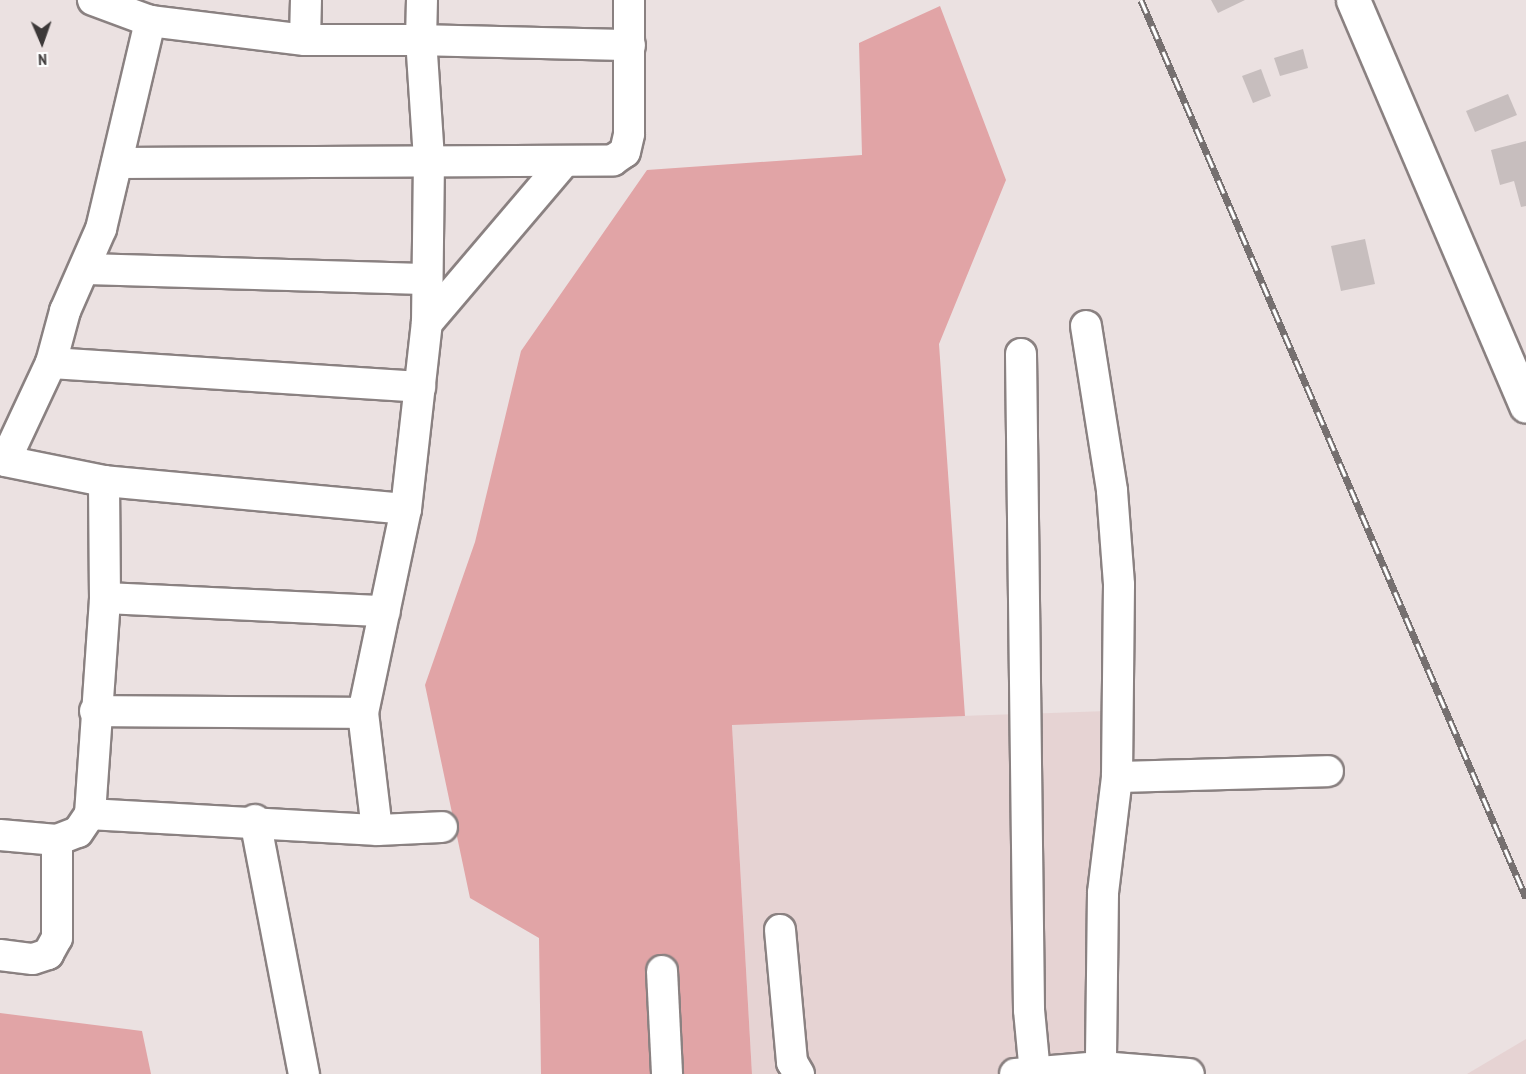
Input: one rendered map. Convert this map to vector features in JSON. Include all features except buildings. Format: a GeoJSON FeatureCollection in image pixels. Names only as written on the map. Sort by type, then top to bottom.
{"type":"FeatureCollection","features":[{"type":"Feature","properties":{"kind":"main road"},"geometry":{"type":"LineString","coordinates":[[1353,0],[1518,362],[1526,406]]}},
{"type":"Feature","properties":{"kind":"street"},"geometry":{"type":"LineString","coordinates":[[93,0],[150,21],[197,13],[305,40],[630,45]]}},
{"type":"Feature","properties":{"kind":"street"},"geometry":{"type":"LineString","coordinates":[[305,40],[306,0]]}},
{"type":"Feature","properties":{"kind":"street"},"geometry":{"type":"LineString","coordinates":[[377,830],[363,713],[406,509],[427,323],[425,279],[429,159],[421,40],[423,0]]}},
{"type":"Feature","properties":{"kind":"street"},"geometry":{"type":"LineString","coordinates":[[117,163],[429,159],[564,162],[613,160],[625,152],[630,45],[629,0]]}},
{"type":"Feature","properties":{"kind":"street"},"geometry":{"type":"LineString","coordinates":[[150,21],[117,163],[85,269],[65,311],[51,363],[2,468],[104,481],[406,509]]}},
{"type":"Feature","properties":{"kind":"street"},"geometry":{"type":"LineString","coordinates":[[427,323],[564,162]]}},
{"type":"Feature","properties":{"kind":"street"},"geometry":{"type":"LineString","coordinates":[[85,269],[425,279]]}},
{"type":"Feature","properties":{"kind":"street"},"geometry":{"type":"LineString","coordinates":[[1086,326],[1113,503],[1119,585],[1118,777],[1103,893],[1101,1067]]}},
{"type":"Feature","properties":{"kind":"street"},"geometry":{"type":"LineString","coordinates":[[1021,354],[1028,1073],[1101,1067],[1189,1074]]}},
{"type":"Feature","properties":{"kind":"street"},"geometry":{"type":"LineString","coordinates":[[51,363],[420,387]]}},
{"type":"Feature","properties":{"kind":"street"},"geometry":{"type":"LineString","coordinates":[[0,835],[57,840],[78,832],[90,814],[95,711],[105,598],[104,481]]}},
{"type":"Feature","properties":{"kind":"street"},"geometry":{"type":"LineString","coordinates":[[105,598],[385,611]]}},
{"type":"Feature","properties":{"kind":"street"},"geometry":{"type":"LineString","coordinates":[[95,711],[363,713]]}},
{"type":"Feature","properties":{"kind":"street"},"geometry":{"type":"LineString","coordinates":[[1118,777],[1328,771]]}},
{"type":"Feature","properties":{"kind":"street"},"geometry":{"type":"LineString","coordinates":[[90,814],[255,820],[377,830],[442,827]]}},
{"type":"Feature","properties":{"kind":"street"},"geometry":{"type":"LineString","coordinates":[[255,820],[304,1074]]}},
{"type":"Feature","properties":{"kind":"street"},"geometry":{"type":"LineString","coordinates":[[0,955],[33,959],[48,954],[57,938],[57,840]]}},
{"type":"Feature","properties":{"kind":"street"},"geometry":{"type":"LineString","coordinates":[[780,930],[792,1062],[799,1074]]}},
{"type":"Feature","properties":{"kind":"street"},"geometry":{"type":"LineString","coordinates":[[662,971],[667,1074]]}},
{"type":"Feature","properties":{"kind":"shaded area"},"geometry":{"type":"Polygon","coordinates":[[[940,6],[1006,180],[939,344],[965,716],[732,725],[752,1074],[541,1074],[539,938],[470,898],[425,685],[475,542],[521,351],[647,170],[862,155],[859,43],[940,6]]]}},
{"type":"Feature","properties":{"kind":"shaded area"},"geometry":{"type":"Polygon","coordinates":[[[1107,711],[1092,1069],[1157,1074],[752,1074],[732,724],[1107,711]]]}},
{"type":"Feature","properties":{"kind":"shaded area"},"geometry":{"type":"Polygon","coordinates":[[[0,1013],[142,1031],[151,1074],[0,1074],[0,1013]]]}},
{"type":"Feature","properties":{"kind":"shaded area"},"geometry":{"type":"Polygon","coordinates":[[[1526,1039],[1526,1074],[1467,1074],[1526,1039]]]}},
{"type":"Feature","properties":{"kind":"railway"},"geometry":{"type":"LineString","coordinates":[[1141,0],[1526,898]]}}]}
